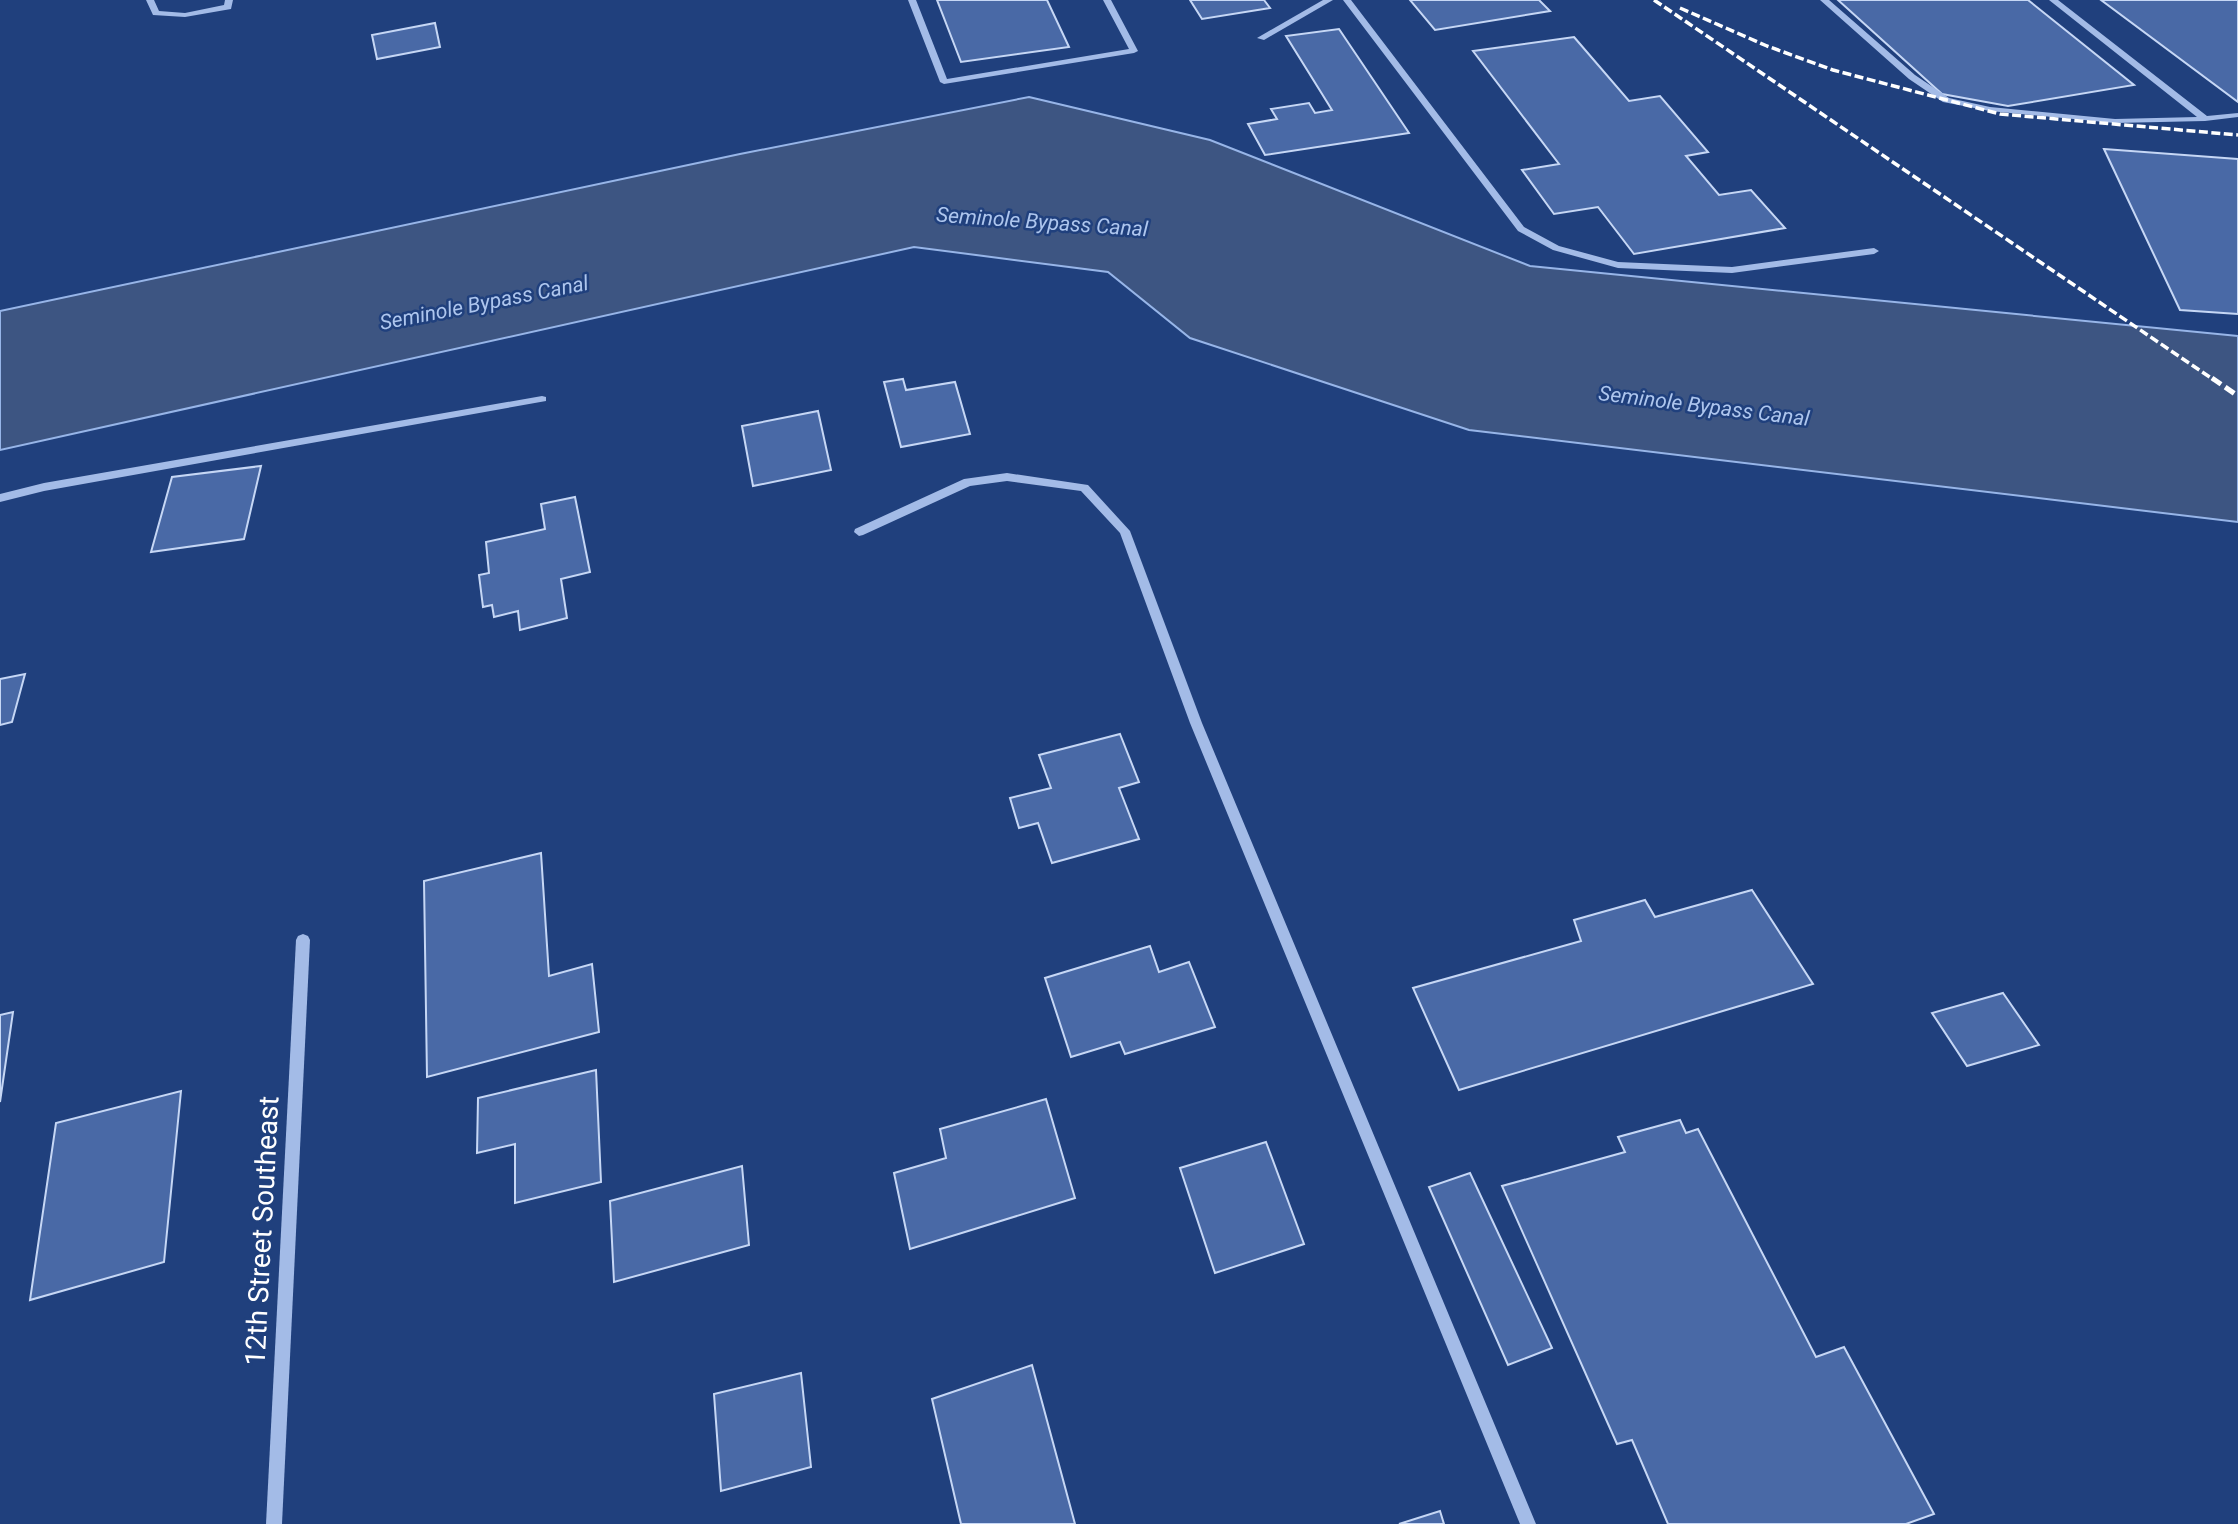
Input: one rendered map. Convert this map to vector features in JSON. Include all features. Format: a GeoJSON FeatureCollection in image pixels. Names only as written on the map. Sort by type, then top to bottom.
{"type":"FeatureCollection","features":[{"type":"Feature","properties":{"kind":"street"},"geometry":{"type":"LineString","coordinates":[[150,0],[156,13],[185,15],[228,7],[229,0]]}},
{"type":"Feature","properties":{"kind":"street"},"geometry":{"type":"LineString","coordinates":[[912,0],[944,82],[1134,51],[1107,0]]}},
{"type":"Feature","properties":{"kind":"street"},"geometry":{"type":"LineString","coordinates":[[1347,0],[1521,229],[1556,248],[1618,265],[1732,270],[1874,251]]}},
{"type":"Feature","properties":{"kind":"street"},"geometry":{"type":"LineString","coordinates":[[1824,0],[1912,77],[1946,100],[1990,109],[2115,121],[2205,119],[2238,115]]}},
{"type":"Feature","properties":{"kind":"street"},"geometry":{"type":"LineString","coordinates":[[2053,0],[2205,119]]}},
{"type":"Feature","properties":{"kind":"street"},"geometry":{"type":"LineString","coordinates":[[0,498],[44,487],[542,399]]}},
{"type":"Feature","properties":{"kind":"street"},"geometry":{"type":"LineString","coordinates":[[859,532],[968,482],[1007,477],[1084,488],[1125,531],[1196,723],[1528,1524]]}},
{"type":"Feature","properties":{"kind":"street","name":"12th Street Southeast"},"geometry":{"type":"LineString","coordinates":[[274,1524],[303,940]]}},
{"type":"Feature","properties":{"kind":"lane"},"geometry":{"type":"LineString","coordinates":[[1261,38],[1329,0]]}},
{"type":"Feature","properties":{"kind":"water","name":"Seminole Bypass Canal"},"geometry":{"type":"Polygon","coordinates":[[[1029,97],[1210,140],[1530,266],[2238,336],[2238,522],[1469,430],[1190,338],[1108,272],[914,247],[0,450],[0,311],[740,154],[1029,97]]]}},
{"type":"Feature","properties":{"kind":"building"},"geometry":{"type":"Polygon","coordinates":[[[937,0],[1047,0],[1069,47],[961,62],[937,0]]]}},
{"type":"Feature","properties":{"kind":"building"},"geometry":{"type":"Polygon","coordinates":[[[1190,0],[1264,0],[1270,8],[1202,19],[1190,0]]]}},
{"type":"Feature","properties":{"kind":"building"},"geometry":{"type":"Polygon","coordinates":[[[1410,0],[1539,0],[1550,11],[1435,30],[1410,0]]]}},
{"type":"Feature","properties":{"kind":"building"},"geometry":{"type":"Polygon","coordinates":[[[1838,0],[2028,0],[2134,85],[2008,106],[1942,94],[1838,0]]]}},
{"type":"Feature","properties":{"kind":"building"},"geometry":{"type":"Polygon","coordinates":[[[2101,0],[2238,0],[2238,102],[2101,0]]]}},
{"type":"Feature","properties":{"kind":"building"},"geometry":{"type":"Polygon","coordinates":[[[435,23],[440,47],[377,59],[372,35],[435,23]]]}},
{"type":"Feature","properties":{"kind":"building"},"geometry":{"type":"Polygon","coordinates":[[[1339,29],[1409,133],[1265,155],[1248,124],[1277,119],[1271,109],[1309,103],[1315,113],[1332,110],[1286,36],[1339,29]]]}},
{"type":"Feature","properties":{"kind":"building"},"geometry":{"type":"Polygon","coordinates":[[[1574,37],[1629,101],[1660,96],[1708,152],[1686,156],[1719,195],[1751,190],[1785,228],[1634,254],[1598,207],[1554,214],[1522,170],[1559,164],[1473,51],[1574,37]]]}},
{"type":"Feature","properties":{"kind":"building"},"geometry":{"type":"Polygon","coordinates":[[[2104,149],[2238,159],[2238,314],[2180,310],[2104,149]]]}},
{"type":"Feature","properties":{"kind":"building"},"geometry":{"type":"Polygon","coordinates":[[[903,379],[906,390],[955,382],[970,434],[901,447],[884,382],[903,379]]]}},
{"type":"Feature","properties":{"kind":"building"},"geometry":{"type":"Polygon","coordinates":[[[818,411],[831,470],[753,486],[742,426],[818,411]]]}},
{"type":"Feature","properties":{"kind":"building"},"geometry":{"type":"Polygon","coordinates":[[[261,466],[244,539],[151,552],[172,477],[261,466]]]}},
{"type":"Feature","properties":{"kind":"building"},"geometry":{"type":"Polygon","coordinates":[[[575,497],[590,572],[561,579],[567,618],[520,630],[518,611],[494,617],[492,605],[483,607],[479,575],[489,573],[486,542],[545,529],[541,504],[575,497]]]}},
{"type":"Feature","properties":{"kind":"building"},"geometry":{"type":"Polygon","coordinates":[[[25,674],[12,722],[0,725],[0,679],[25,674]]]}},
{"type":"Feature","properties":{"kind":"building"},"geometry":{"type":"Polygon","coordinates":[[[1120,734],[1139,782],[1119,788],[1139,839],[1052,863],[1038,823],[1019,828],[1010,798],[1051,788],[1039,755],[1120,734]]]}},
{"type":"Feature","properties":{"kind":"building"},"geometry":{"type":"Polygon","coordinates":[[[541,853],[549,976],[592,964],[599,1032],[427,1077],[424,881],[541,853]]]}},
{"type":"Feature","properties":{"kind":"building"},"geometry":{"type":"Polygon","coordinates":[[[1752,890],[1813,984],[1459,1090],[1413,988],[1581,941],[1574,920],[1645,900],[1655,917],[1752,890]]]}},
{"type":"Feature","properties":{"kind":"building"},"geometry":{"type":"Polygon","coordinates":[[[1150,946],[1159,972],[1189,962],[1215,1027],[1125,1054],[1120,1042],[1071,1057],[1045,978],[1150,946]]]}},
{"type":"Feature","properties":{"kind":"building"},"geometry":{"type":"Polygon","coordinates":[[[2003,993],[2039,1045],[1967,1066],[1932,1013],[2003,993]]]}},
{"type":"Feature","properties":{"kind":"building"},"geometry":{"type":"Polygon","coordinates":[[[13,1012],[0,1102],[0,1015],[13,1012]]]}},
{"type":"Feature","properties":{"kind":"building"},"geometry":{"type":"Polygon","coordinates":[[[596,1070],[601,1182],[515,1203],[515,1144],[477,1153],[478,1098],[596,1070]]]}},
{"type":"Feature","properties":{"kind":"building"},"geometry":{"type":"Polygon","coordinates":[[[181,1091],[164,1262],[30,1300],[56,1123],[181,1091]]]}},
{"type":"Feature","properties":{"kind":"building"},"geometry":{"type":"Polygon","coordinates":[[[1046,1099],[1075,1198],[910,1249],[894,1173],[946,1158],[940,1129],[1046,1099]]]}},
{"type":"Feature","properties":{"kind":"building"},"geometry":{"type":"Polygon","coordinates":[[[1680,1120],[1686,1133],[1698,1129],[1816,1357],[1844,1347],[1934,1514],[1906,1524],[1668,1524],[1632,1440],[1617,1444],[1502,1186],[1625,1152],[1618,1137],[1680,1120]]]}},
{"type":"Feature","properties":{"kind":"building"},"geometry":{"type":"Polygon","coordinates":[[[1266,1142],[1304,1244],[1215,1273],[1180,1168],[1266,1142]]]}},
{"type":"Feature","properties":{"kind":"building"},"geometry":{"type":"Polygon","coordinates":[[[742,1166],[749,1245],[614,1282],[610,1201],[742,1166]]]}},
{"type":"Feature","properties":{"kind":"building"},"geometry":{"type":"Polygon","coordinates":[[[1470,1173],[1552,1348],[1508,1365],[1429,1187],[1470,1173]]]}},
{"type":"Feature","properties":{"kind":"building"},"geometry":{"type":"Polygon","coordinates":[[[1032,1365],[1075,1524],[961,1524],[932,1399],[1032,1365]]]}},
{"type":"Feature","properties":{"kind":"building"},"geometry":{"type":"Polygon","coordinates":[[[801,1373],[811,1467],[721,1491],[714,1394],[801,1373]]]}},
{"type":"Feature","properties":{"kind":"building"},"geometry":{"type":"Polygon","coordinates":[[[1440,1511],[1444,1524],[1399,1524],[1440,1511]]]}},
{"type":"Feature","properties":{"kind":"railway"},"geometry":{"type":"LineString","coordinates":[[1654,0],[2214,380]]}},
{"type":"Feature","properties":{"kind":"railway"},"geometry":{"type":"LineString","coordinates":[[1680,8],[1767,46],[1833,70],[2000,114],[2238,135]]}},
{"type":"Feature","properties":{"kind":"railway"},"geometry":{"type":"LineString","coordinates":[[2212,378],[2238,396]]}}]}
